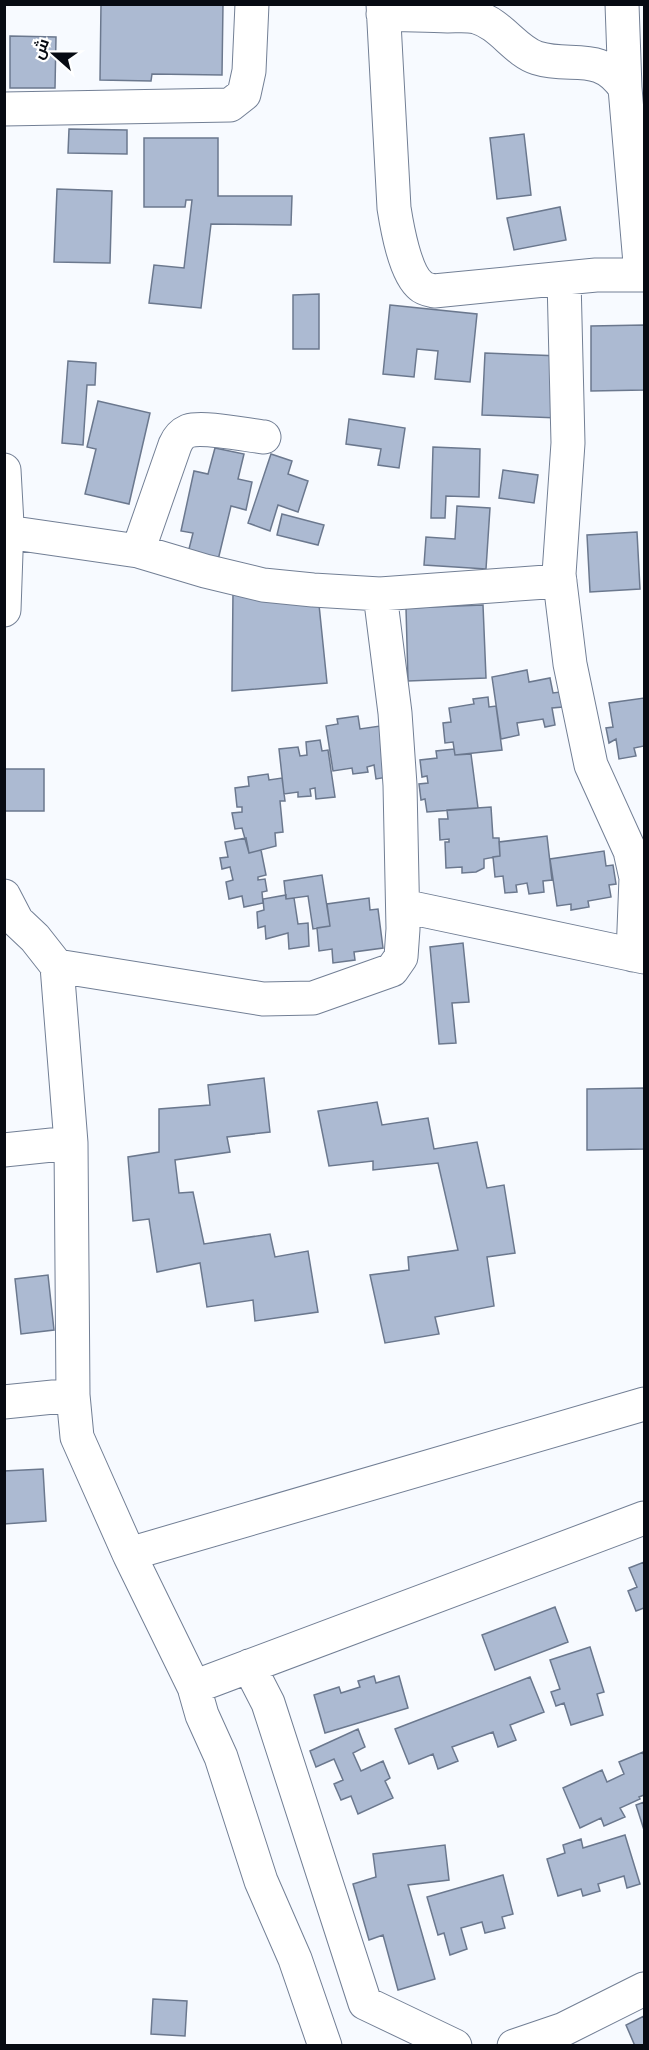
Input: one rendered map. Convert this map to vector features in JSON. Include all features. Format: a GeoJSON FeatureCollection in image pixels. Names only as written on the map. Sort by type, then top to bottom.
{"type":"FeatureCollection","features":[{"type":"Feature","properties":{"kind":"street"},"geometry":{"type":"LineString","coordinates":[[4,109],[230,105],[244,94],[249,71],[252,4]]}},
{"type":"Feature","properties":{"kind":"street"},"geometry":{"type":"LineString","coordinates":[[622,4],[625,88],[643,275],[596,275],[434,291],[422,287],[414,279],[398,231],[394,208],[383,9],[475,17],[492,24],[534,57],[546,61],[577,61],[603,68],[616,75],[625,88]]}},
{"type":"Feature","properties":{"kind":"street"},"geometry":{"type":"LineString","coordinates":[[403,906],[639,956],[636,878],[630,851],[591,765],[570,664],[560,581],[568,443],[564,279]]}},
{"type":"Feature","properties":{"kind":"street"},"geometry":{"type":"LineString","coordinates":[[138,551],[180,435],[201,429],[264,437]]}},
{"type":"Feature","properties":{"kind":"street"},"geometry":{"type":"LineString","coordinates":[[4,470],[7,532],[4,610]]}},
{"type":"Feature","properties":{"kind":"street"},"geometry":{"type":"LineString","coordinates":[[7,532],[138,551],[263,585],[380,594],[560,581]]}},
{"type":"Feature","properties":{"kind":"street"},"geometry":{"type":"LineString","coordinates":[[57,966],[263,999],[314,999],[392,970],[402,957],[400,785],[395,713],[380,594]]}},
{"type":"Feature","properties":{"kind":"street"},"geometry":{"type":"LineString","coordinates":[[9,913],[35,938],[57,966],[71,1143],[73,1395],[77,1437],[129,1554],[194,1687],[202,1715],[221,1757],[261,1881],[295,1959],[325,2046]]}},
{"type":"Feature","properties":{"kind":"street"},"geometry":{"type":"LineString","coordinates":[[4,1150],[71,1143]]}},
{"type":"Feature","properties":{"kind":"street"},"geometry":{"type":"LineString","coordinates":[[4,1402],[73,1395]]}},
{"type":"Feature","properties":{"kind":"street"},"geometry":{"type":"LineString","coordinates":[[129,1554],[645,1404]]}},
{"type":"Feature","properties":{"kind":"street"},"geometry":{"type":"LineString","coordinates":[[194,1687],[645,1518]]}},
{"type":"Feature","properties":{"kind":"street"},"geometry":{"type":"LineString","coordinates":[[249,1666],[268,1702],[365,2003],[455,2046]]}},
{"type":"Feature","properties":{"kind":"street"},"geometry":{"type":"LineString","coordinates":[[514,2046],[568,2037],[645,1989]]}},
{"type":"Feature","properties":{"kind":"building"},"geometry":{"type":"Polygon","coordinates":[[[101,4],[223,4],[222,75],[152,74],[151,81],[100,80],[101,4]]]}},
{"type":"Feature","properties":{"kind":"building"},"geometry":{"type":"Polygon","coordinates":[[[10,36],[56,37],[55,88],[10,88],[10,36]]]}},
{"type":"Feature","properties":{"kind":"building"},"geometry":{"type":"Polygon","coordinates":[[[69,129],[127,130],[127,154],[68,153],[69,129]]]}},
{"type":"Feature","properties":{"kind":"building"},"geometry":{"type":"Polygon","coordinates":[[[524,134],[531,195],[497,199],[490,138],[524,134]]]}},
{"type":"Feature","properties":{"kind":"building"},"geometry":{"type":"Polygon","coordinates":[[[144,138],[218,138],[218,196],[292,196],[291,225],[211,224],[201,308],[149,303],[154,265],[184,268],[192,200],[186,200],[185,207],[144,207],[144,138]]]}},
{"type":"Feature","properties":{"kind":"building"},"geometry":{"type":"Polygon","coordinates":[[[57,189],[112,191],[110,263],[54,262],[57,189]]]}},
{"type":"Feature","properties":{"kind":"building"},"geometry":{"type":"Polygon","coordinates":[[[560,207],[566,240],[514,250],[507,218],[560,207]]]}},
{"type":"Feature","properties":{"kind":"building"},"geometry":{"type":"Polygon","coordinates":[[[319,294],[319,349],[293,349],[293,295],[319,294]]]}},
{"type":"Feature","properties":{"kind":"building"},"geometry":{"type":"Polygon","coordinates":[[[390,305],[477,314],[470,382],[435,379],[438,351],[417,349],[414,377],[383,374],[390,305]]]}},
{"type":"Feature","properties":{"kind":"building"},"geometry":{"type":"Polygon","coordinates":[[[644,325],[644,390],[591,391],[591,326],[644,325]]]}},
{"type":"Feature","properties":{"kind":"building"},"geometry":{"type":"Polygon","coordinates":[[[485,353],[561,356],[558,418],[482,415],[485,353]]]}},
{"type":"Feature","properties":{"kind":"building"},"geometry":{"type":"Polygon","coordinates":[[[68,361],[96,363],[95,385],[87,385],[83,445],[62,443],[68,361]]]}},
{"type":"Feature","properties":{"kind":"building"},"geometry":{"type":"Polygon","coordinates":[[[98,401],[150,413],[129,504],[85,494],[96,449],[87,447],[98,401]]]}},
{"type":"Feature","properties":{"kind":"building"},"geometry":{"type":"Polygon","coordinates":[[[349,419],[405,428],[399,468],[378,465],[381,449],[346,444],[349,419]]]}},
{"type":"Feature","properties":{"kind":"building"},"geometry":{"type":"Polygon","coordinates":[[[433,447],[480,449],[479,497],[446,496],[445,518],[431,518],[433,447]]]}},
{"type":"Feature","properties":{"kind":"building"},"geometry":{"type":"Polygon","coordinates":[[[215,448],[244,454],[238,479],[252,482],[246,510],[231,506],[218,560],[188,553],[193,533],[181,531],[194,471],[208,474],[215,448]]]}},
{"type":"Feature","properties":{"kind":"building"},"geometry":{"type":"Polygon","coordinates":[[[271,454],[292,461],[288,474],[308,481],[298,512],[278,505],[270,531],[248,523],[271,454]]]}},
{"type":"Feature","properties":{"kind":"building"},"geometry":{"type":"Polygon","coordinates":[[[503,470],[538,475],[534,503],[499,498],[503,470]]]}},
{"type":"Feature","properties":{"kind":"building"},"geometry":{"type":"Polygon","coordinates":[[[457,506],[490,508],[486,569],[424,565],[426,537],[455,539],[457,506]]]}},
{"type":"Feature","properties":{"kind":"building"},"geometry":{"type":"Polygon","coordinates":[[[282,514],[324,525],[318,545],[277,535],[282,514]]]}},
{"type":"Feature","properties":{"kind":"building"},"geometry":{"type":"Polygon","coordinates":[[[637,532],[640,589],[590,592],[587,535],[637,532]]]}},
{"type":"Feature","properties":{"kind":"building"},"geometry":{"type":"Polygon","coordinates":[[[233,591],[318,595],[327,683],[232,691],[233,591]]]}},
{"type":"Feature","properties":{"kind":"building"},"geometry":{"type":"Polygon","coordinates":[[[483,605],[486,678],[408,681],[406,608],[483,605]]]}},
{"type":"Feature","properties":{"kind":"building"},"geometry":{"type":"Polygon","coordinates":[[[527,670],[529,682],[550,678],[553,693],[560,692],[563,707],[552,708],[555,725],[545,727],[543,719],[517,723],[519,735],[501,739],[492,677],[527,670]]]}},
{"type":"Feature","properties":{"kind":"building"},"geometry":{"type":"Polygon","coordinates":[[[488,697],[489,707],[496,706],[502,750],[455,755],[453,742],[445,743],[443,723],[451,722],[449,708],[474,704],[473,699],[488,697]]]}},
{"type":"Feature","properties":{"kind":"building"},"geometry":{"type":"Polygon","coordinates":[[[644,698],[644,746],[634,748],[636,756],[619,759],[616,739],[609,743],[606,728],[613,727],[609,703],[644,698]]]}},
{"type":"Feature","properties":{"kind":"building"},"geometry":{"type":"Polygon","coordinates":[[[358,716],[360,729],[380,726],[388,777],[376,779],[374,765],[367,767],[368,772],[353,774],[352,768],[333,771],[326,726],[338,724],[337,719],[358,716]]]}},
{"type":"Feature","properties":{"kind":"building"},"geometry":{"type":"Polygon","coordinates":[[[320,740],[322,751],[328,750],[335,797],[316,799],[315,788],[310,789],[311,796],[298,797],[298,792],[284,794],[279,749],[298,747],[300,756],[307,755],[306,742],[320,740]]]}},
{"type":"Feature","properties":{"kind":"building"},"geometry":{"type":"Polygon","coordinates":[[[454,749],[455,755],[471,754],[478,808],[427,812],[425,799],[421,800],[419,784],[428,783],[427,776],[422,777],[420,760],[437,758],[436,751],[454,749]]]}},
{"type":"Feature","properties":{"kind":"building"},"geometry":{"type":"Polygon","coordinates":[[[5,769],[44,769],[44,811],[5,811],[5,769]]]}},
{"type":"Feature","properties":{"kind":"building"},"geometry":{"type":"Polygon","coordinates":[[[268,774],[269,780],[282,778],[285,801],[280,801],[283,832],[275,833],[276,846],[249,853],[242,828],[235,829],[232,813],[242,812],[242,807],[237,807],[235,788],[249,786],[248,777],[268,774]]]}},
{"type":"Feature","properties":{"kind":"building"},"geometry":{"type":"Polygon","coordinates":[[[491,807],[493,838],[499,838],[500,856],[484,859],[484,868],[476,872],[462,873],[462,867],[446,868],[445,842],[449,842],[449,839],[440,840],[439,819],[448,819],[447,810],[491,807]]]}},
{"type":"Feature","properties":{"kind":"building"},"geometry":{"type":"Polygon","coordinates":[[[547,836],[552,880],[543,881],[544,892],[529,894],[527,883],[516,885],[517,892],[505,893],[503,876],[495,877],[493,857],[500,856],[499,842],[547,836]]]}},
{"type":"Feature","properties":{"kind":"building"},"geometry":{"type":"Polygon","coordinates":[[[246,838],[249,853],[261,850],[266,875],[258,877],[258,880],[265,879],[267,891],[262,892],[263,903],[244,907],[242,896],[229,899],[226,882],[233,880],[230,867],[222,869],[220,858],[228,857],[225,842],[246,838]]]}},
{"type":"Feature","properties":{"kind":"building"},"geometry":{"type":"Polygon","coordinates":[[[604,851],[606,866],[613,865],[616,884],[609,885],[611,897],[588,901],[589,907],[571,910],[571,904],[557,906],[550,859],[604,851]]]}},
{"type":"Feature","properties":{"kind":"building"},"geometry":{"type":"Polygon","coordinates":[[[322,875],[330,926],[313,929],[308,896],[286,899],[284,881],[322,875]]]}},
{"type":"Feature","properties":{"kind":"building"},"geometry":{"type":"Polygon","coordinates":[[[286,895],[286,899],[294,898],[298,924],[308,923],[309,946],[289,949],[288,933],[266,939],[265,926],[258,928],[257,912],[264,910],[263,899],[286,895]]]}},
{"type":"Feature","properties":{"kind":"building"},"geometry":{"type":"Polygon","coordinates":[[[369,898],[370,910],[378,909],[383,948],[354,952],[355,960],[333,963],[332,949],[319,951],[317,928],[330,926],[327,904],[369,898]]]}},
{"type":"Feature","properties":{"kind":"building"},"geometry":{"type":"Polygon","coordinates":[[[463,943],[469,1002],[452,1003],[456,1043],[439,1044],[430,947],[463,943]]]}},
{"type":"Feature","properties":{"kind":"building"},"geometry":{"type":"Polygon","coordinates":[[[264,1078],[270,1132],[227,1137],[230,1152],[175,1160],[179,1193],[193,1192],[204,1244],[270,1234],[275,1257],[308,1251],[318,1312],[255,1321],[253,1300],[207,1307],[200,1263],[157,1272],[149,1219],[133,1221],[128,1157],[159,1152],[159,1109],[210,1105],[208,1085],[264,1078]]]}},
{"type":"Feature","properties":{"kind":"building"},"geometry":{"type":"Polygon","coordinates":[[[644,1088],[644,1149],[587,1150],[587,1089],[644,1088]]]}},
{"type":"Feature","properties":{"kind":"building"},"geometry":{"type":"Polygon","coordinates":[[[377,1102],[382,1125],[428,1118],[434,1149],[477,1142],[487,1188],[504,1185],[515,1253],[487,1257],[494,1306],[435,1317],[439,1334],[385,1343],[370,1275],[409,1270],[408,1257],[458,1250],[438,1163],[373,1170],[373,1161],[329,1166],[318,1111],[377,1102]]]}},
{"type":"Feature","properties":{"kind":"building"},"geometry":{"type":"Polygon","coordinates":[[[48,1275],[54,1330],[21,1334],[15,1279],[48,1275]]]}},
{"type":"Feature","properties":{"kind":"building"},"geometry":{"type":"Polygon","coordinates":[[[43,1469],[46,1521],[4,1524],[4,1471],[43,1469]]]}},
{"type":"Feature","properties":{"kind":"building"},"geometry":{"type":"Polygon","coordinates":[[[644,1562],[644,1608],[636,1611],[628,1591],[637,1587],[629,1568],[644,1562]]]}},
{"type":"Feature","properties":{"kind":"building"},"geometry":{"type":"Polygon","coordinates":[[[555,1607],[568,1642],[495,1670],[482,1635],[555,1607]]]}},
{"type":"Feature","properties":{"kind":"building"},"geometry":{"type":"Polygon","coordinates":[[[590,1647],[604,1692],[597,1694],[603,1715],[571,1725],[564,1703],[556,1706],[551,1692],[560,1689],[550,1660],[590,1647]]]}},
{"type":"Feature","properties":{"kind":"building"},"geometry":{"type":"Polygon","coordinates":[[[374,1676],[376,1683],[399,1676],[408,1708],[325,1733],[314,1695],[339,1687],[341,1693],[360,1687],[358,1681],[374,1676]]]}},
{"type":"Feature","properties":{"kind":"building"},"geometry":{"type":"Polygon","coordinates":[[[530,1677],[544,1712],[510,1725],[516,1740],[498,1747],[493,1732],[452,1747],[458,1761],[438,1769],[433,1754],[409,1764],[395,1729],[530,1677]]]}},
{"type":"Feature","properties":{"kind":"building"},"geometry":{"type":"Polygon","coordinates":[[[358,1729],[365,1747],[353,1753],[361,1771],[383,1761],[390,1778],[385,1781],[393,1798],[358,1814],[351,1796],[341,1800],[334,1784],[343,1780],[334,1759],[316,1767],[310,1751],[358,1729]]]}},
{"type":"Feature","properties":{"kind":"building"},"geometry":{"type":"Polygon","coordinates":[[[643,1752],[644,1795],[620,1808],[625,1817],[604,1826],[601,1818],[580,1828],[563,1788],[602,1770],[607,1782],[624,1774],[619,1762],[643,1752]]]}},
{"type":"Feature","properties":{"kind":"building"},"geometry":{"type":"Polygon","coordinates":[[[644,1802],[644,1830],[636,1805],[644,1802]]]}},
{"type":"Feature","properties":{"kind":"building"},"geometry":{"type":"Polygon","coordinates":[[[625,1835],[640,1884],[627,1888],[624,1876],[598,1884],[600,1891],[583,1896],[581,1889],[558,1896],[547,1859],[565,1853],[563,1845],[581,1839],[583,1848],[625,1835]]]}},
{"type":"Feature","properties":{"kind":"building"},"geometry":{"type":"Polygon","coordinates":[[[445,1845],[449,1880],[408,1885],[435,1979],[398,1990],[383,1935],[369,1940],[353,1884],[376,1877],[373,1854],[445,1845]]]}},
{"type":"Feature","properties":{"kind":"building"},"geometry":{"type":"Polygon","coordinates":[[[503,1875],[513,1914],[502,1917],[505,1928],[485,1933],[482,1922],[461,1928],[467,1949],[450,1955],[444,1933],[438,1935],[427,1897],[503,1875]]]}},
{"type":"Feature","properties":{"kind":"building"},"geometry":{"type":"Polygon","coordinates":[[[153,1999],[187,2001],[185,2036],[151,2034],[153,1999]]]}},
{"type":"Feature","properties":{"kind":"building"},"geometry":{"type":"Polygon","coordinates":[[[644,2016],[644,2046],[635,2046],[626,2025],[644,2016]]]}}]}
